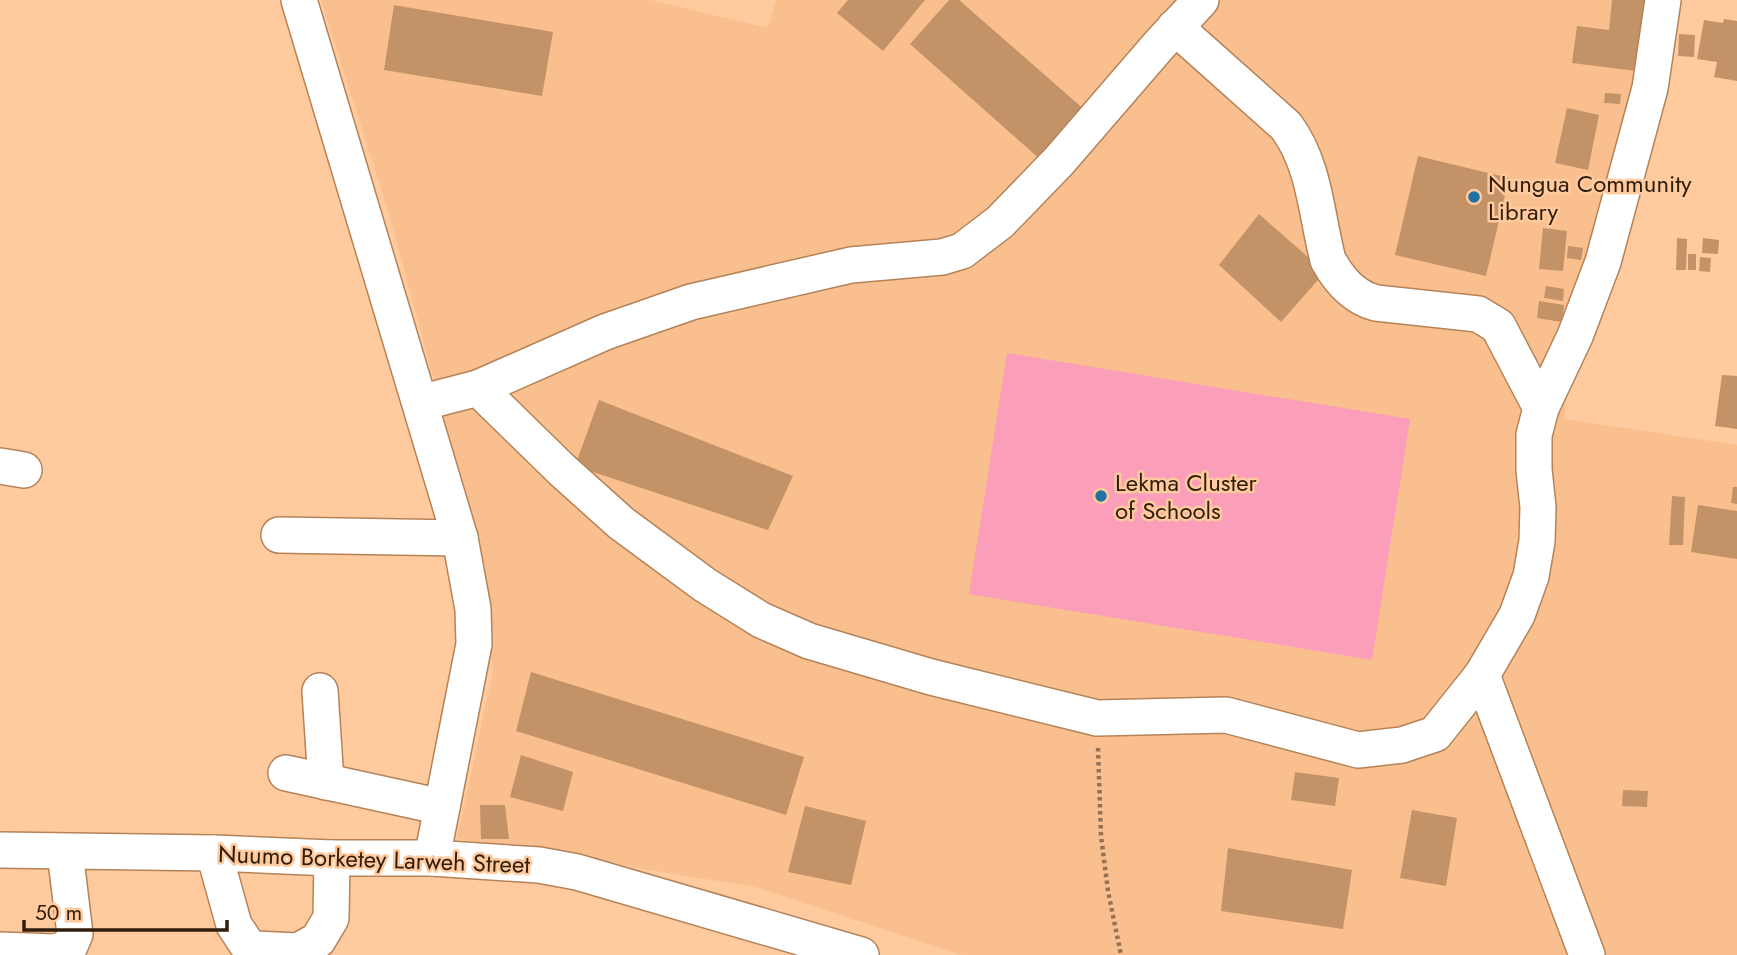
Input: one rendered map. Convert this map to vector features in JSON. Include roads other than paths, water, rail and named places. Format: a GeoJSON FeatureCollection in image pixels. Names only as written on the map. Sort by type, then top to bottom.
{"type":"FeatureCollection","features":[{"type":"Feature","properties":{"kind":"street"},"geometry":{"type":"LineString","coordinates":[[299,0],[460,538],[473,609],[474,644],[432,858]]}},
{"type":"Feature","properties":{"kind":"street"},"geometry":{"type":"LineString","coordinates":[[420,403],[478,388],[605,332],[691,302],[850,265],[942,257],[962,251],[1000,222],[1059,161],[1201,0]]}},
{"type":"Feature","properties":{"kind":"street"},"geometry":{"type":"LineString","coordinates":[[478,388],[621,523],[705,585],[761,620],[809,641],[918,674],[1097,718],[1226,715],[1358,750],[1402,745],[1435,734],[1482,675],[1517,615],[1531,576],[1537,541],[1538,507],[1534,435],[1541,408],[1575,336],[1603,262],[1650,88],[1663,0]]}},
{"type":"Feature","properties":{"kind":"street"},"geometry":{"type":"LineString","coordinates":[[1175,27],[1286,126],[1298,143],[1307,165],[1328,260],[1335,273],[1351,291],[1364,300],[1376,303],[1478,314],[1498,326],[1541,408]]}},
{"type":"Feature","properties":{"kind":"street"},"geometry":{"type":"LineString","coordinates":[[279,535],[460,538]]}},
{"type":"Feature","properties":{"kind":"street"},"geometry":{"type":"LineString","coordinates":[[1482,675],[1587,955]]}},
{"type":"Feature","properties":{"kind":"street"},"geometry":{"type":"LineString","coordinates":[[320,691],[326,782]]}},
{"type":"Feature","properties":{"kind":"street"},"geometry":{"type":"LineString","coordinates":[[286,774],[442,807]]}},
{"type":"Feature","properties":{"kind":"street","name":"Nuumo Borketey Larweh Street"},"geometry":{"type":"LineString","coordinates":[[0,850],[432,858],[539,865],[577,872],[861,955]]}},
{"type":"Feature","properties":{"kind":"street"},"geometry":{"type":"LineString","coordinates":[[1,950],[54,952],[69,948],[75,934],[65,852]]}},
{"type":"Feature","properties":{"kind":"street"},"geometry":{"type":"LineString","coordinates":[[214,853],[234,925],[248,946],[255,949],[298,951],[318,940],[331,918],[332,858]]}},
{"type":"Feature","properties":{"kind":"place","name":"Nungua Community Library"},"geometry":{"type":"Point","coordinates":[1474,197]}},
{"type":"Feature","properties":{"kind":"place","name":"Lekma Cluster of Schools"},"geometry":{"type":"Point","coordinates":[1101,496]}}]}
